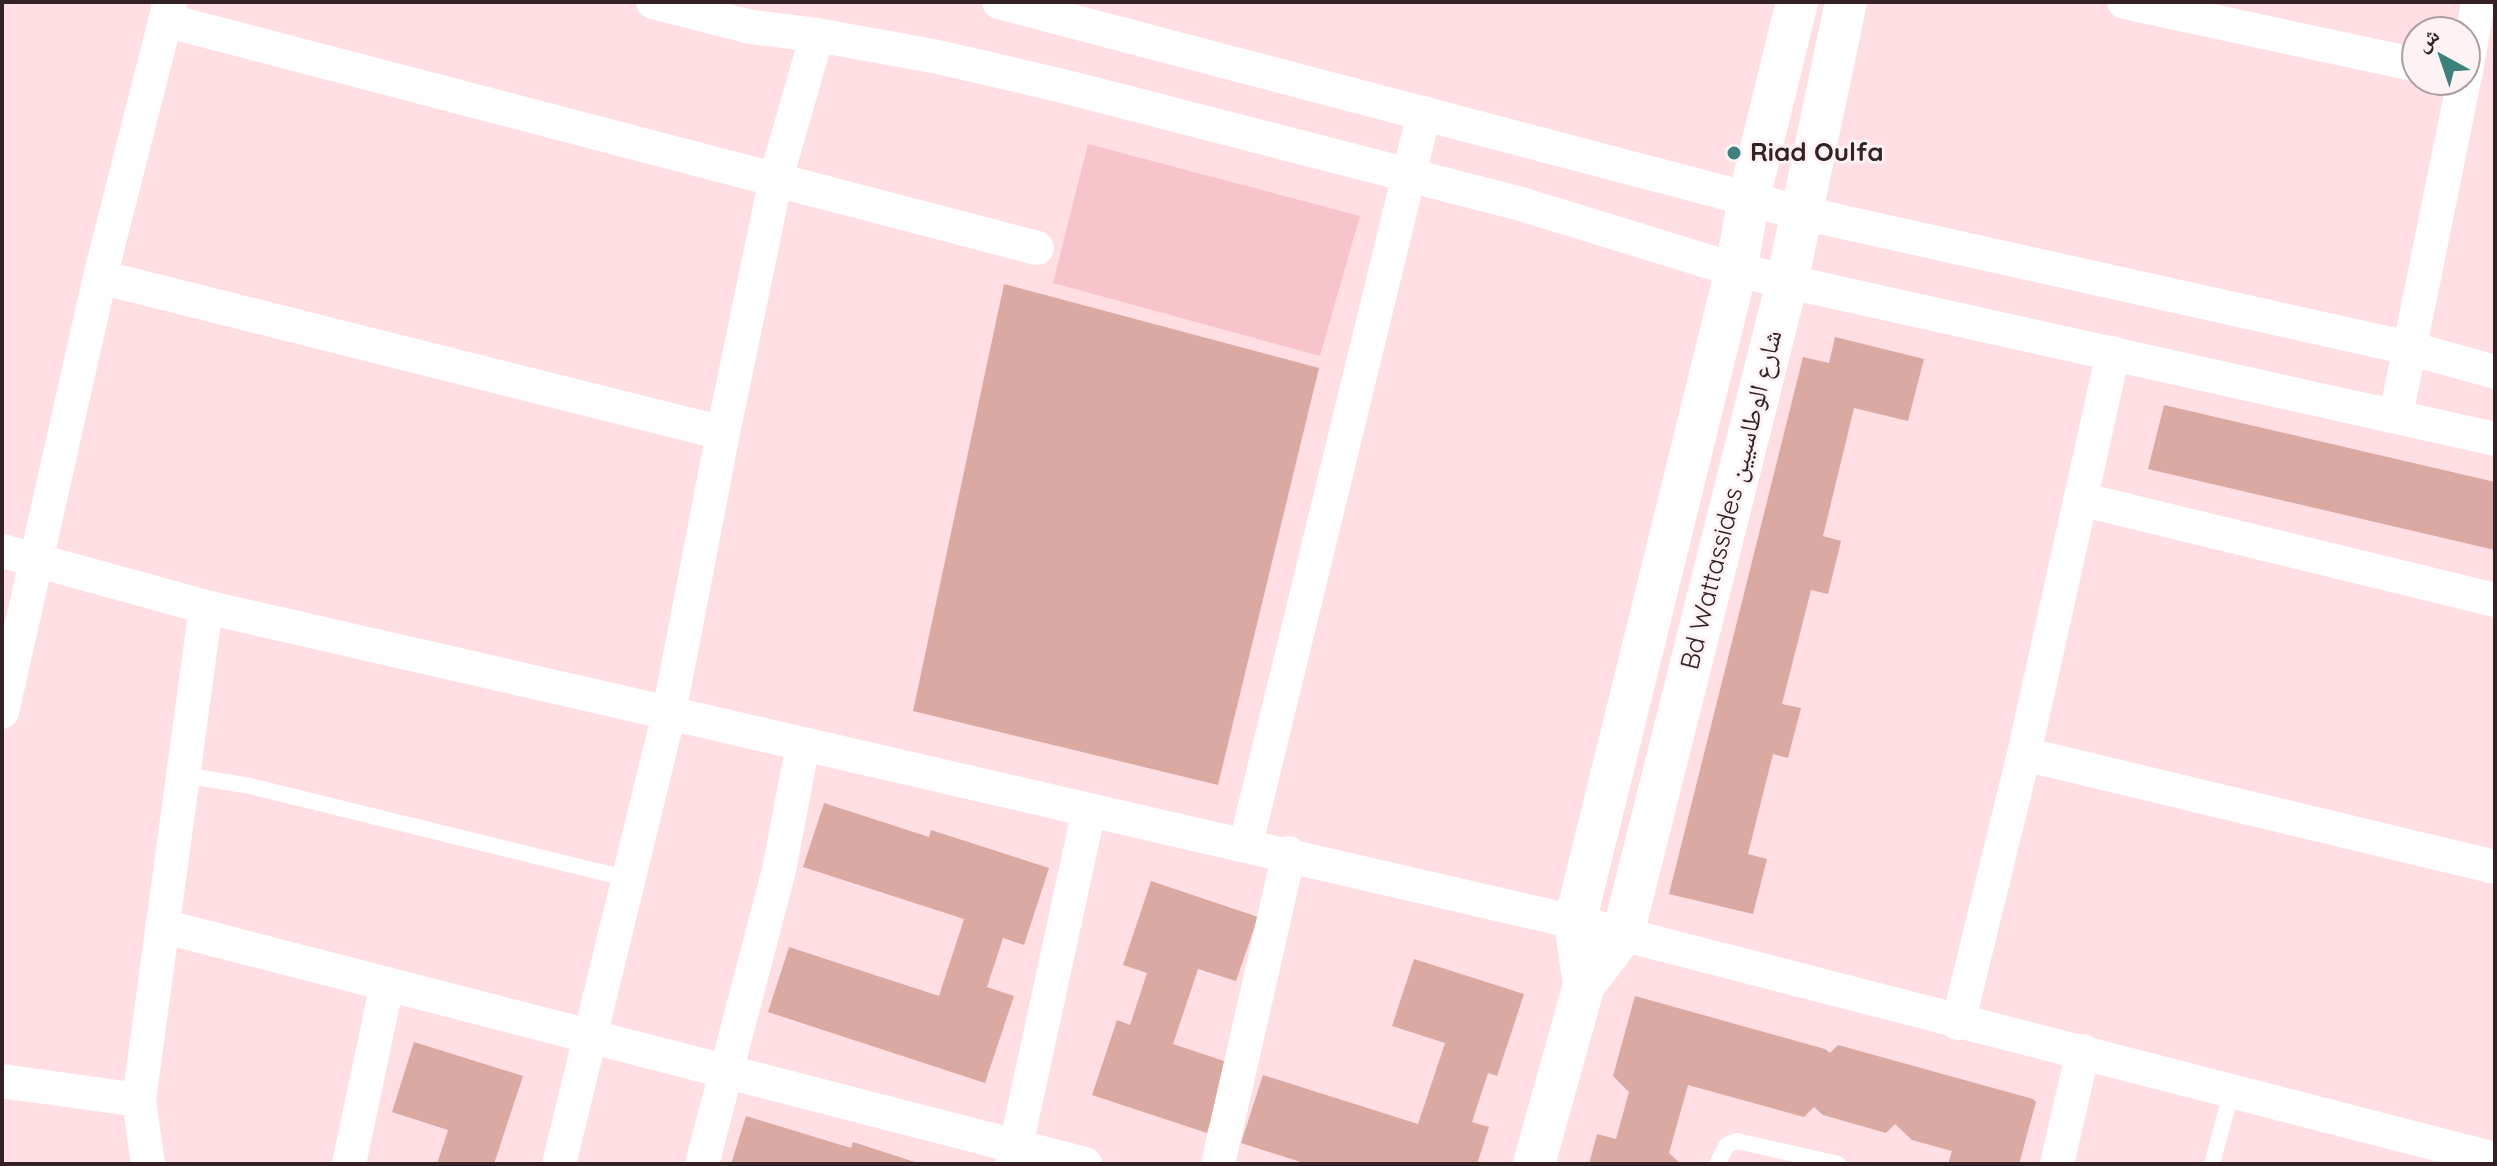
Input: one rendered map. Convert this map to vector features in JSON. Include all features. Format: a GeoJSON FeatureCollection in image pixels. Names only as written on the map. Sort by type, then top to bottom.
{"type":"FeatureCollection","features":[{"type":"Feature","properties":{"kind":"street"},"geometry":{"type":"LineString","coordinates":[[653,2],[751,27],[817,35],[1063,86],[1410,178],[1521,204],[1736,270],[2495,439]]}},
{"type":"Feature","properties":{"kind":"street","name":"Bd Wattassides شارع الوطاسيين"},"geometry":{"type":"LineString","coordinates":[[1584,985],[1575,922],[1736,270],[1749,198],[1797,2]]}},
{"type":"Feature","properties":{"kind":"street","name":"Bd Wattassides شارع الوطاسيين"},"geometry":{"type":"LineString","coordinates":[[1534,1164],[1584,985],[1623,934],[1787,282],[1846,2]]}},
{"type":"Feature","properties":{"kind":"street"},"geometry":{"type":"LineString","coordinates":[[2124,2],[2401,62]]}},
{"type":"Feature","properties":{"kind":"street"},"geometry":{"type":"LineString","coordinates":[[1010,3],[1802,213],[2409,348],[2495,372]]}},
{"type":"Feature","properties":{"kind":"street"},"geometry":{"type":"LineString","coordinates":[[2,712],[100,277],[168,11],[1037,248]]}},
{"type":"Feature","properties":{"kind":"street"},"geometry":{"type":"LineString","coordinates":[[559,1164],[669,713],[776,178],[817,35]]}},
{"type":"Feature","properties":{"kind":"street"},"geometry":{"type":"LineString","coordinates":[[2396,415],[2461,96]]}},
{"type":"Feature","properties":{"kind":"street"},"geometry":{"type":"LineString","coordinates":[[1246,843],[1424,113]]}},
{"type":"Feature","properties":{"kind":"street"},"geometry":{"type":"LineString","coordinates":[[100,277],[723,433]]}},
{"type":"Feature","properties":{"kind":"street"},"geometry":{"type":"LineString","coordinates":[[1958,1023],[2024,754],[2113,353]]}},
{"type":"Feature","properties":{"kind":"street"},"geometry":{"type":"LineString","coordinates":[[2080,499],[2495,600]]}},
{"type":"Feature","properties":{"kind":"street"},"geometry":{"type":"LineString","coordinates":[[2,551],[206,607],[1089,810],[1246,843],[1575,922],[2495,1159]]}},
{"type":"Feature","properties":{"kind":"street"},"geometry":{"type":"LineString","coordinates":[[148,1164],[139,1100],[206,607]]}},
{"type":"Feature","properties":{"kind":"street"},"geometry":{"type":"LineString","coordinates":[[702,1164],[779,870],[803,744]]}},
{"type":"Feature","properties":{"kind":"street"},"geometry":{"type":"LineString","coordinates":[[2024,754],[2495,867]]}},
{"type":"Feature","properties":{"kind":"street"},"geometry":{"type":"LineString","coordinates":[[1014,1155],[1089,810]]}},
{"type":"Feature","properties":{"kind":"street"},"geometry":{"type":"LineString","coordinates":[[1218,1164],[1289,853]]}},
{"type":"Feature","properties":{"kind":"street"},"geometry":{"type":"LineString","coordinates":[[162,926],[726,1071],[1014,1155],[1085,1164]]}},
{"type":"Feature","properties":{"kind":"street"},"geometry":{"type":"LineString","coordinates":[[349,1164],[387,984]]}},
{"type":"Feature","properties":{"kind":"street"},"geometry":{"type":"LineString","coordinates":[[2057,1164],[2083,1051]]}},
{"type":"Feature","properties":{"kind":"street"},"geometry":{"type":"LineString","coordinates":[[2,1081],[139,1100]]}},
{"type":"Feature","properties":{"kind":"lane"},"geometry":{"type":"LineString","coordinates":[[183,775],[250,786],[629,879]]}},
{"type":"Feature","properties":{"kind":"lane"},"geometry":{"type":"LineString","coordinates":[[2212,1164],[2232,1090]]}},
{"type":"Feature","properties":{"kind":"lane"},"geometry":{"type":"LineString","coordinates":[[1717,1164],[1727,1145],[1737,1141],[1838,1164]]}},
{"type":"Feature","properties":{"kind":"shaded area"},"geometry":{"type":"Polygon","coordinates":[[[1088,144],[1360,216],[1320,356],[1053,283],[1088,144]]]}},
{"type":"Feature","properties":{"kind":"building"},"geometry":{"type":"Polygon","coordinates":[[[1004,284],[1319,368],[1218,785],[913,711],[1004,284]]]}},
{"type":"Feature","properties":{"kind":"building"},"geometry":{"type":"Polygon","coordinates":[[[1835,337],[1924,359],[1908,421],[1854,408],[1823,536],[1841,541],[1828,594],[1811,590],[1782,704],[1801,708],[1788,758],[1773,754],[1748,854],[1767,859],[1753,914],[1669,894],[1803,357],[1829,363],[1835,337]]]}},
{"type":"Feature","properties":{"kind":"building"},"geometry":{"type":"Polygon","coordinates":[[[2164,405],[2495,482],[2495,550],[2148,469],[2164,405]]]}},
{"type":"Feature","properties":{"kind":"building"},"geometry":{"type":"Polygon","coordinates":[[[824,803],[929,837],[931,830],[1049,868],[1024,945],[1003,938],[987,987],[1014,996],[985,1083],[768,1012],[789,947],[939,996],[964,919],[803,867],[824,803]]]}},
{"type":"Feature","properties":{"kind":"building"},"geometry":{"type":"Polygon","coordinates":[[[1151,881],[1258,917],[1236,981],[1198,969],[1173,1044],[1230,1063],[1207,1133],[1092,1095],[1117,1020],[1130,1025],[1147,973],[1123,965],[1151,881]]]}},
{"type":"Feature","properties":{"kind":"building"},"geometry":{"type":"Polygon","coordinates":[[[1414,959],[1524,994],[1497,1076],[1488,1073],[1472,1122],[1489,1127],[1477,1164],[1307,1164],[1241,1143],[1263,1075],[1418,1124],[1445,1043],[1392,1026],[1414,959]]]}},
{"type":"Feature","properties":{"kind":"building"},"geometry":{"type":"Polygon","coordinates":[[[1635,996],[1825,1049],[1830,1053],[1838,1045],[2033,1099],[2036,1102],[2019,1164],[1948,1164],[1952,1151],[1912,1140],[1895,1124],[1886,1133],[1823,1115],[1814,1107],[1804,1117],[1688,1085],[1669,1153],[1681,1164],[1589,1164],[1597,1134],[1616,1139],[1629,1092],[1613,1076],[1635,996]]]}},
{"type":"Feature","properties":{"kind":"building"},"geometry":{"type":"Polygon","coordinates":[[[414,1042],[523,1076],[494,1164],[437,1164],[448,1130],[392,1112],[414,1042]]]}},
{"type":"Feature","properties":{"kind":"building"},"geometry":{"type":"Polygon","coordinates":[[[746,1116],[851,1148],[853,1142],[921,1164],[731,1164],[746,1116]]]}},
{"type":"Feature","properties":{"kind":"place","name":"Riad Oulfa"},"geometry":{"type":"Point","coordinates":[1734,153]}}]}
